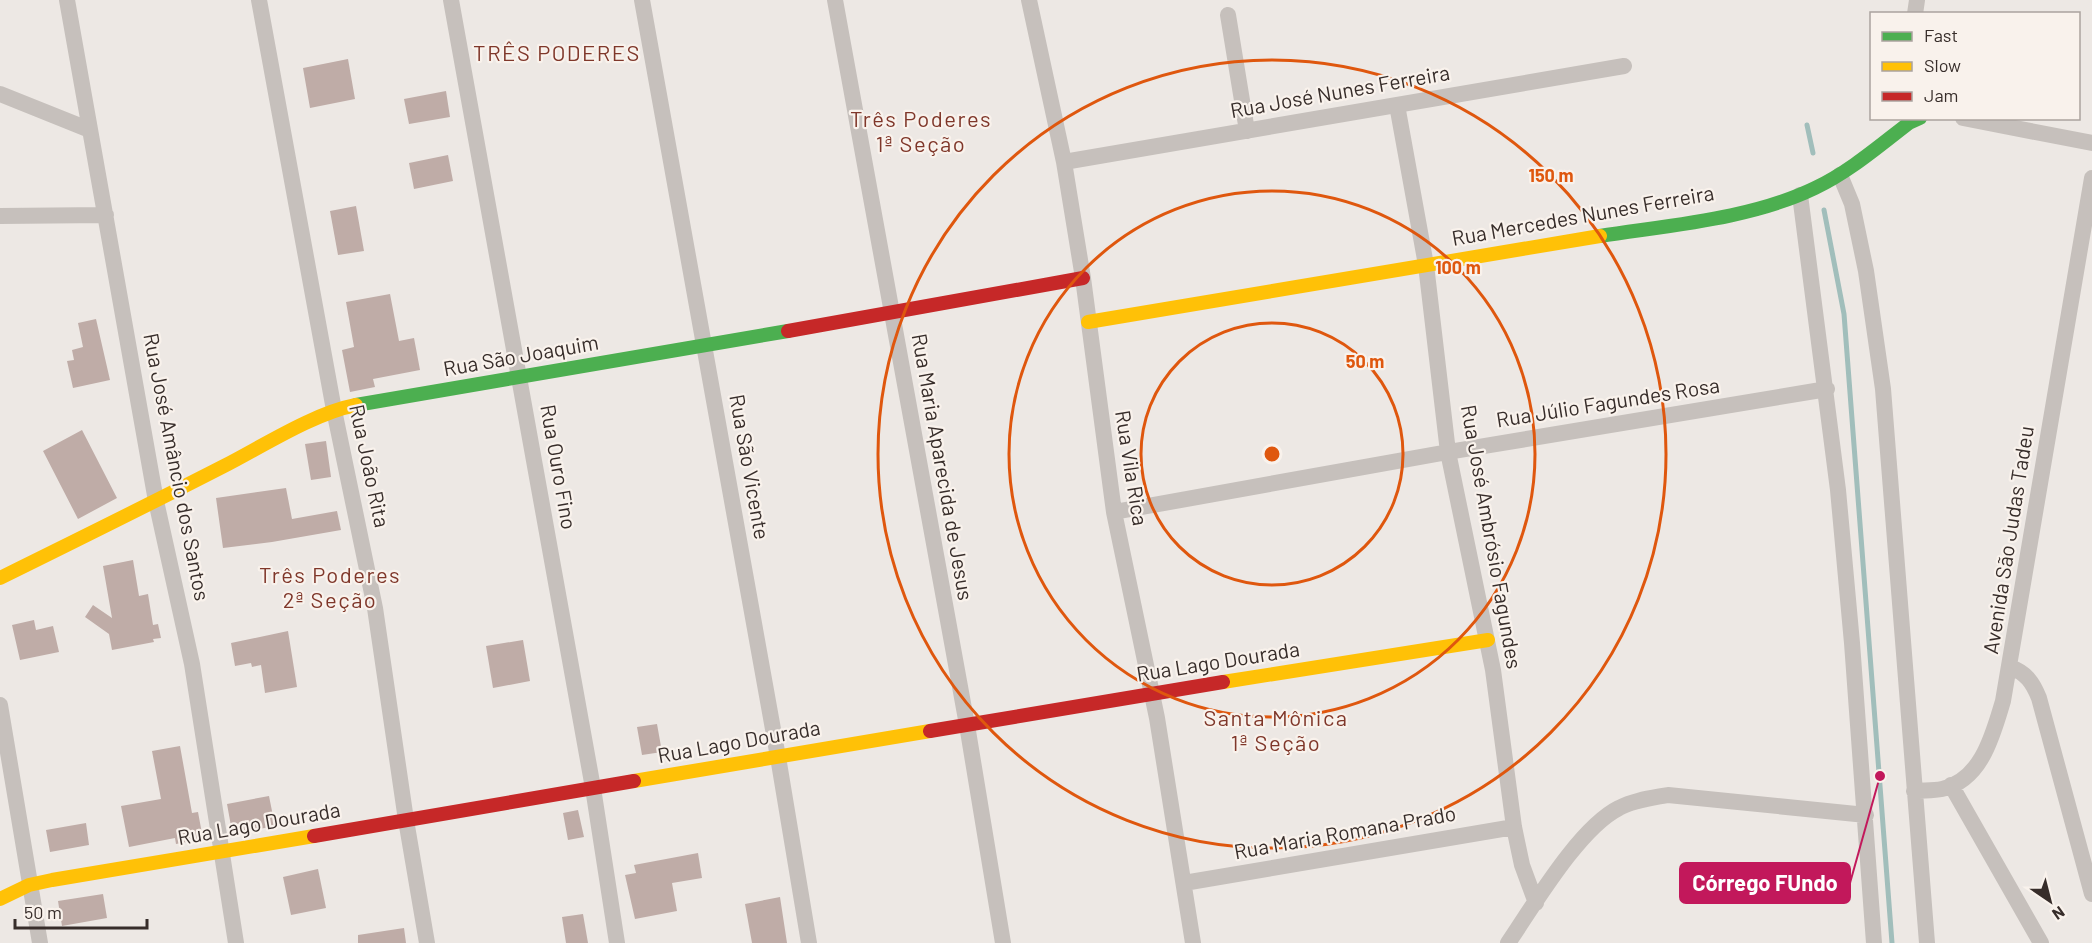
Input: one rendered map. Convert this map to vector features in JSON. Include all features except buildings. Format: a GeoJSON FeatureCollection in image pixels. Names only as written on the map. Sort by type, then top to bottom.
{"type":"FeatureCollection","features":[{"type":"Feature","properties":{"kind":"street","name":"Rua José Amâncio dos Santos"},"geometry":{"type":"LineString","coordinates":[[67,0],[156,501],[192,664],[236,943]]}},
{"type":"Feature","properties":{"kind":"street","name":"Rua João Rita"},"geometry":{"type":"LineString","coordinates":[[259,0],[333,410],[375,608],[406,820],[427,943]]}},
{"type":"Feature","properties":{"kind":"street","name":"Rua Ouro Fino"},"geometry":{"type":"LineString","coordinates":[[451,0],[593,788],[617,943]]}},
{"type":"Feature","properties":{"kind":"street","name":"Rua São Vicente"},"geometry":{"type":"LineString","coordinates":[[642,0],[778,757],[809,943]]}},
{"type":"Feature","properties":{"kind":"street","name":"Rua Maria Aparecida de Jesus"},"geometry":{"type":"LineString","coordinates":[[835,0],[967,725],[1003,943]]}},
{"type":"Feature","properties":{"kind":"street","name":"Rua Vila Rica"},"geometry":{"type":"LineString","coordinates":[[1029,0],[1064,162],[1083,278],[1114,512],[1153,693],[1193,943]]}},
{"type":"Feature","properties":{"kind":"street"},"geometry":{"type":"LineString","coordinates":[[1228,15],[1247,131]]}},
{"type":"Feature","properties":{"kind":"street","name":"Rua José Nunes Ferreira"},"geometry":{"type":"LineString","coordinates":[[1064,162],[1624,66]]}},
{"type":"Feature","properties":{"kind":"street"},"geometry":{"type":"LineString","coordinates":[[0,94],[90,130]]}},
{"type":"Feature","properties":{"kind":"street","name":"Rua José Ambrósio Fagundes"},"geometry":{"type":"LineString","coordinates":[[1397,105],[1426,265],[1448,452],[1488,640],[1514,827],[1522,865],[1536,903]]}},
{"type":"Feature","properties":{"kind":"street","name":"Rua Mercedes Nunes Ferreira"},"geometry":{"type":"LineString","coordinates":[[1088,322],[1722,216],[1800,195],[1836,178],[1912,120]]}},
{"type":"Feature","properties":{"kind":"street"},"geometry":{"type":"LineString","coordinates":[[1973,120],[2092,143]]}},
{"type":"Feature","properties":{"kind":"street"},"geometry":{"type":"LineString","coordinates":[[1836,178],[1852,204],[1875,323],[1883,389],[1927,943]]}},
{"type":"Feature","properties":{"kind":"street","name":"Avenida São Judas Tadeu"},"geometry":{"type":"LineString","coordinates":[[2092,178],[2009,667],[2028,677],[2039,698],[2092,894]]}},
{"type":"Feature","properties":{"kind":"street"},"geometry":{"type":"LineString","coordinates":[[1800,195],[1827,389],[1843,537],[1874,943]]}},
{"type":"Feature","properties":{"kind":"street"},"geometry":{"type":"LineString","coordinates":[[0,216],[106,215]]}},
{"type":"Feature","properties":{"kind":"street","name":"Rua São Joaquim"},"geometry":{"type":"LineString","coordinates":[[0,578],[333,410],[1083,278]]}},
{"type":"Feature","properties":{"kind":"street","name":"Rua Júlio Fagundes Rosa"},"geometry":{"type":"LineString","coordinates":[[1114,512],[1448,452],[1827,389]]}},
{"type":"Feature","properties":{"kind":"street","name":"Rua Lago Dourada"},"geometry":{"type":"LineString","coordinates":[[0,899],[29,885],[1153,693],[1488,640]]}},
{"type":"Feature","properties":{"kind":"street"},"geometry":{"type":"LineString","coordinates":[[1914,791],[1942,789],[1951,785],[1975,767],[1983,757],[2003,701],[2009,667]]}},
{"type":"Feature","properties":{"kind":"street"},"geometry":{"type":"LineString","coordinates":[[0,705],[40,943]]}},
{"type":"Feature","properties":{"kind":"street"},"geometry":{"type":"LineString","coordinates":[[1951,785],[2041,943]]}},
{"type":"Feature","properties":{"kind":"street"},"geometry":{"type":"LineString","coordinates":[[1508,943],[1581,840],[1618,808],[1643,799],[1668,795],[1866,815]]}},
{"type":"Feature","properties":{"kind":"street","name":"Rua Maria Romana Prado"},"geometry":{"type":"LineString","coordinates":[[1184,883],[1514,827]]}},
{"type":"Feature","properties":{"kind":"waterway"},"geometry":{"type":"LineString","coordinates":[[1807,125],[1813,153]]}},
{"type":"Feature","properties":{"kind":"waterway"},"geometry":{"type":"LineString","coordinates":[[1824,210],[1844,314],[1892,943]]}},
{"type":"Feature","properties":{"kind":"traffic: fast"},"geometry":{"type":"LineString","coordinates":[[1600,236],[1710,220],[1790,199],[1840,174],[1916,120]]}},
{"type":"Feature","properties":{"kind":"traffic: fast"},"geometry":{"type":"LineString","coordinates":[[356,405],[788,331]]}},
{"type":"Feature","properties":{"kind":"traffic: slow"},"geometry":{"type":"LineString","coordinates":[[1088,322],[1600,236]]}},
{"type":"Feature","properties":{"kind":"traffic: slow"},"geometry":{"type":"LineString","coordinates":[[0,578],[289,431],[323,415],[356,405]]}},
{"type":"Feature","properties":{"kind":"traffic: slow"},"geometry":{"type":"LineString","coordinates":[[1223,682],[1488,640]]}},
{"type":"Feature","properties":{"kind":"traffic: slow"},"geometry":{"type":"LineString","coordinates":[[634,781],[930,731]]}},
{"type":"Feature","properties":{"kind":"traffic: slow"},"geometry":{"type":"LineString","coordinates":[[0,899],[29,885],[52,880],[314,836]]}},
{"type":"Feature","properties":{"kind":"traffic: jam"},"geometry":{"type":"LineString","coordinates":[[788,331],[1083,278]]}},
{"type":"Feature","properties":{"kind":"traffic: jam"},"geometry":{"type":"LineString","coordinates":[[930,731],[1223,682]]}},
{"type":"Feature","properties":{"kind":"traffic: jam"},"geometry":{"type":"LineString","coordinates":[[314,836],[634,781]]}},
{"type":"Feature","properties":{"kind":"place","name":"Córrego FUndo"},"geometry":{"type":"Point","coordinates":[1880,776]}},
{"type":"Feature","properties":{"kind":"district","name":"TRÊS PODERES"},"geometry":{"type":"Point","coordinates":[557,53]}},
{"type":"Feature","properties":{"kind":"district","name":"Três Poderes 1ª Seção"},"geometry":{"type":"Point","coordinates":[921,132]}},
{"type":"Feature","properties":{"kind":"district","name":"Três Poderes 2ª Seção"},"geometry":{"type":"Point","coordinates":[330,588]}},
{"type":"Feature","properties":{"kind":"district","name":"Santa Mônica 1ª Seção"},"geometry":{"type":"Point","coordinates":[1276,730]}}]}
